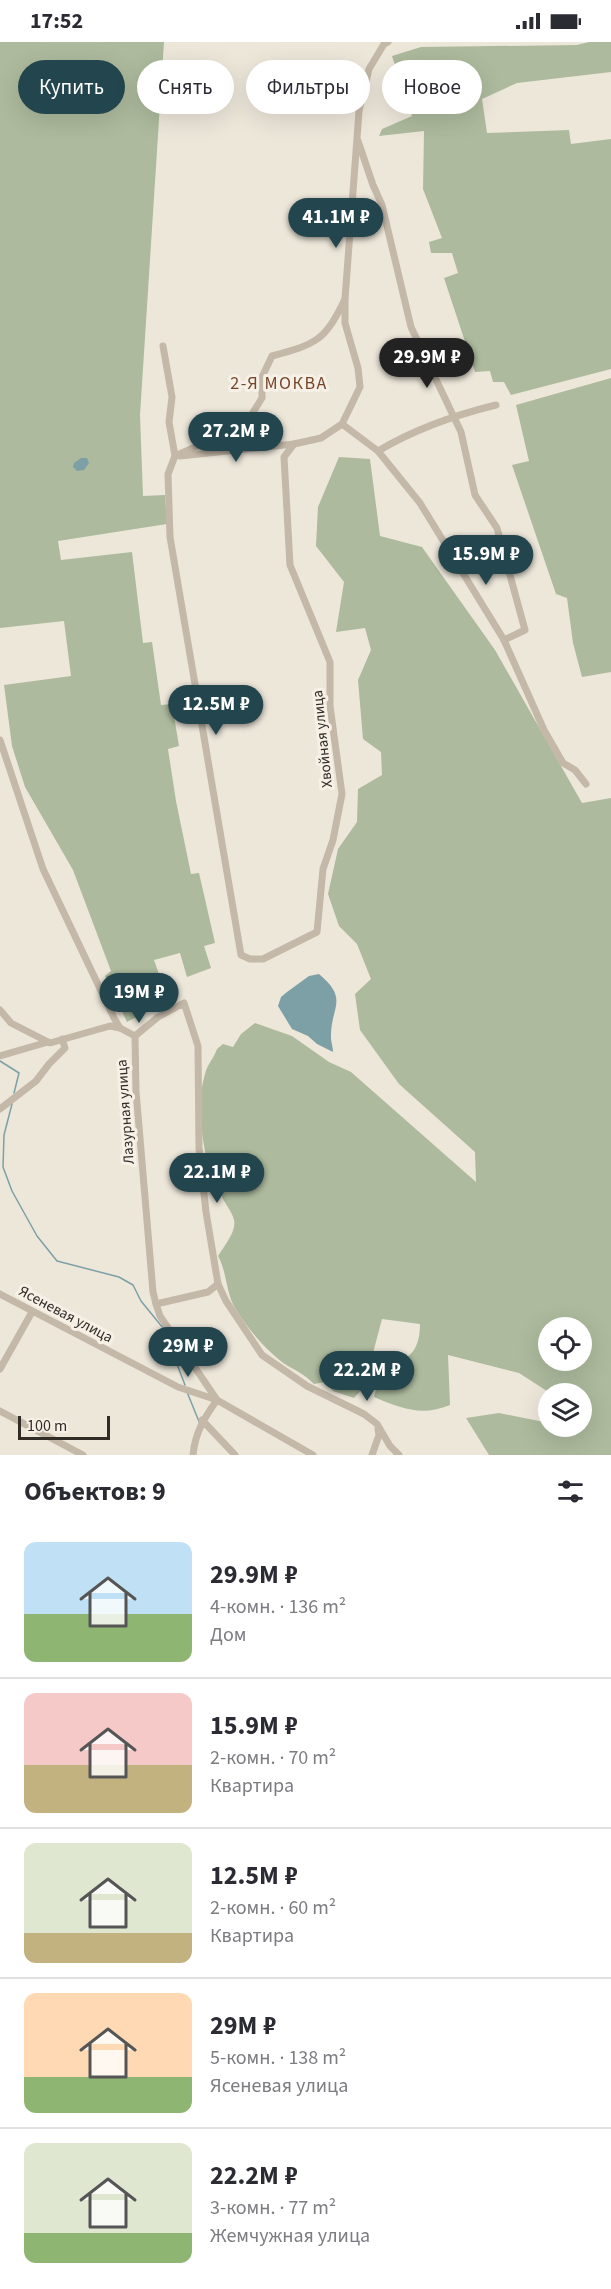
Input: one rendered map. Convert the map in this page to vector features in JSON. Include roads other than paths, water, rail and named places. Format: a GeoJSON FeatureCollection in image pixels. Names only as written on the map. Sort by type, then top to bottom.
{"type":"FeatureCollection","features":[{"type":"Feature","properties":{"kind":"street"},"geometry":{"type":"LineString","coordinates":[[174,456],[294,444],[321,438],[342,424],[360,387],[358,368],[345,323],[359,111],[369,69],[384,44],[388,42]]}},
{"type":"Feature","properties":{"kind":"street"},"geometry":{"type":"LineString","coordinates":[[357,136],[382,205],[411,327],[461,432],[475,495],[497,528],[525,630],[504,640]]}},
{"type":"Feature","properties":{"kind":"street"},"geometry":{"type":"LineString","coordinates":[[174,456],[245,425],[262,398],[262,377],[272,356],[316,342],[333,325],[345,299]]}},
{"type":"Feature","properties":{"kind":"street"},"geometry":{"type":"LineString","coordinates":[[163,346],[172,397],[169,422],[174,456]]}},
{"type":"Feature","properties":{"kind":"street"},"geometry":{"type":"LineString","coordinates":[[378,451],[394,441],[453,416],[496,405]]}},
{"type":"Feature","properties":{"kind":"street"},"geometry":{"type":"LineString","coordinates":[[342,424],[378,451],[420,503],[504,640],[544,730],[563,763],[575,770],[586,784]]}},
{"type":"Feature","properties":{"kind":"street","name":"Хвойная улица"},"geometry":{"type":"LineString","coordinates":[[174,456],[168,474],[170,537],[241,955],[262,959],[317,932],[323,869],[333,840],[342,794],[330,706],[330,662],[290,565],[284,457],[294,444]]}},
{"type":"Feature","properties":{"kind":"street"},"geometry":{"type":"LineString","coordinates":[[0,740],[43,870],[120,1028]]}},
{"type":"Feature","properties":{"kind":"street"},"geometry":{"type":"LineString","coordinates":[[0,1056],[110,1026],[120,1028],[135,1036],[158,1017],[184,1003],[198,1046],[200,1148],[206,1212],[218,1284],[226,1301],[262,1355],[307,1386],[345,1404],[377,1424],[390,1446],[399,1455]]}},
{"type":"Feature","properties":{"kind":"street"},"geometry":{"type":"LineString","coordinates":[[0,1010],[11,1023],[48,1042]]}},
{"type":"Feature","properties":{"kind":"street","name":"Лазурная улица"},"geometry":{"type":"LineString","coordinates":[[135,1036],[135,1074],[142,1177],[153,1292],[160,1316],[217,1400]]}},
{"type":"Feature","properties":{"kind":"street"},"geometry":{"type":"LineString","coordinates":[[0,1109],[36,1081],[65,1048],[62,1039]]}},
{"type":"Feature","properties":{"kind":"street"},"geometry":{"type":"LineString","coordinates":[[156,1304],[208,1292],[218,1284]]}},
{"type":"Feature","properties":{"kind":"street","name":"Ясеневая улица"},"geometry":{"type":"LineString","coordinates":[[0,1294],[178,1388],[217,1400]]}},
{"type":"Feature","properties":{"kind":"street"},"geometry":{"type":"LineString","coordinates":[[0,1370],[32,1312]]}},
{"type":"Feature","properties":{"kind":"street"},"geometry":{"type":"LineString","coordinates":[[193,1455],[193,1444],[202,1420],[217,1400],[313,1455]]}},
{"type":"Feature","properties":{"kind":"street"},"geometry":{"type":"LineString","coordinates":[[0,1411],[83,1455]]}},
{"type":"Feature","properties":{"kind":"street"},"geometry":{"type":"LineString","coordinates":[[202,1420],[235,1455]]}},
{"type":"Feature","properties":{"kind":"street"},"geometry":{"type":"LineString","coordinates":[[372,1455],[379,1435],[377,1424]]}},
{"type":"Feature","properties":{"kind":"water"},"geometry":{"type":"Polygon","coordinates":[[[81,458],[87,458],[89,463],[84,470],[77,471],[73,467],[74,463],[81,458]]]}},
{"type":"Feature","properties":{"kind":"water"},"geometry":{"type":"Polygon","coordinates":[[[319,974],[334,991],[336,998],[331,1027],[333,1052],[292,1029],[278,1006],[281,997],[287,992],[309,976],[319,974]]]}},
{"type":"Feature","properties":{"kind":"waterway"},"geometry":{"type":"LineString","coordinates":[[0,1061],[19,1073],[14,1093]]}},
{"type":"Feature","properties":{"kind":"waterway"},"geometry":{"type":"LineString","coordinates":[[12,1104],[4,1135],[3,1167],[12,1191],[37,1236],[57,1261],[119,1277],[133,1285],[141,1301],[163,1328],[185,1385]]}},
{"type":"Feature","properties":{"kind":"waterway"},"geometry":{"type":"LineString","coordinates":[[187,1392],[200,1424]]}},
{"type":"Feature","properties":{"kind":"district","name":"2-Я МОКВА"},"geometry":{"type":"Point","coordinates":[279,383]}}]}
